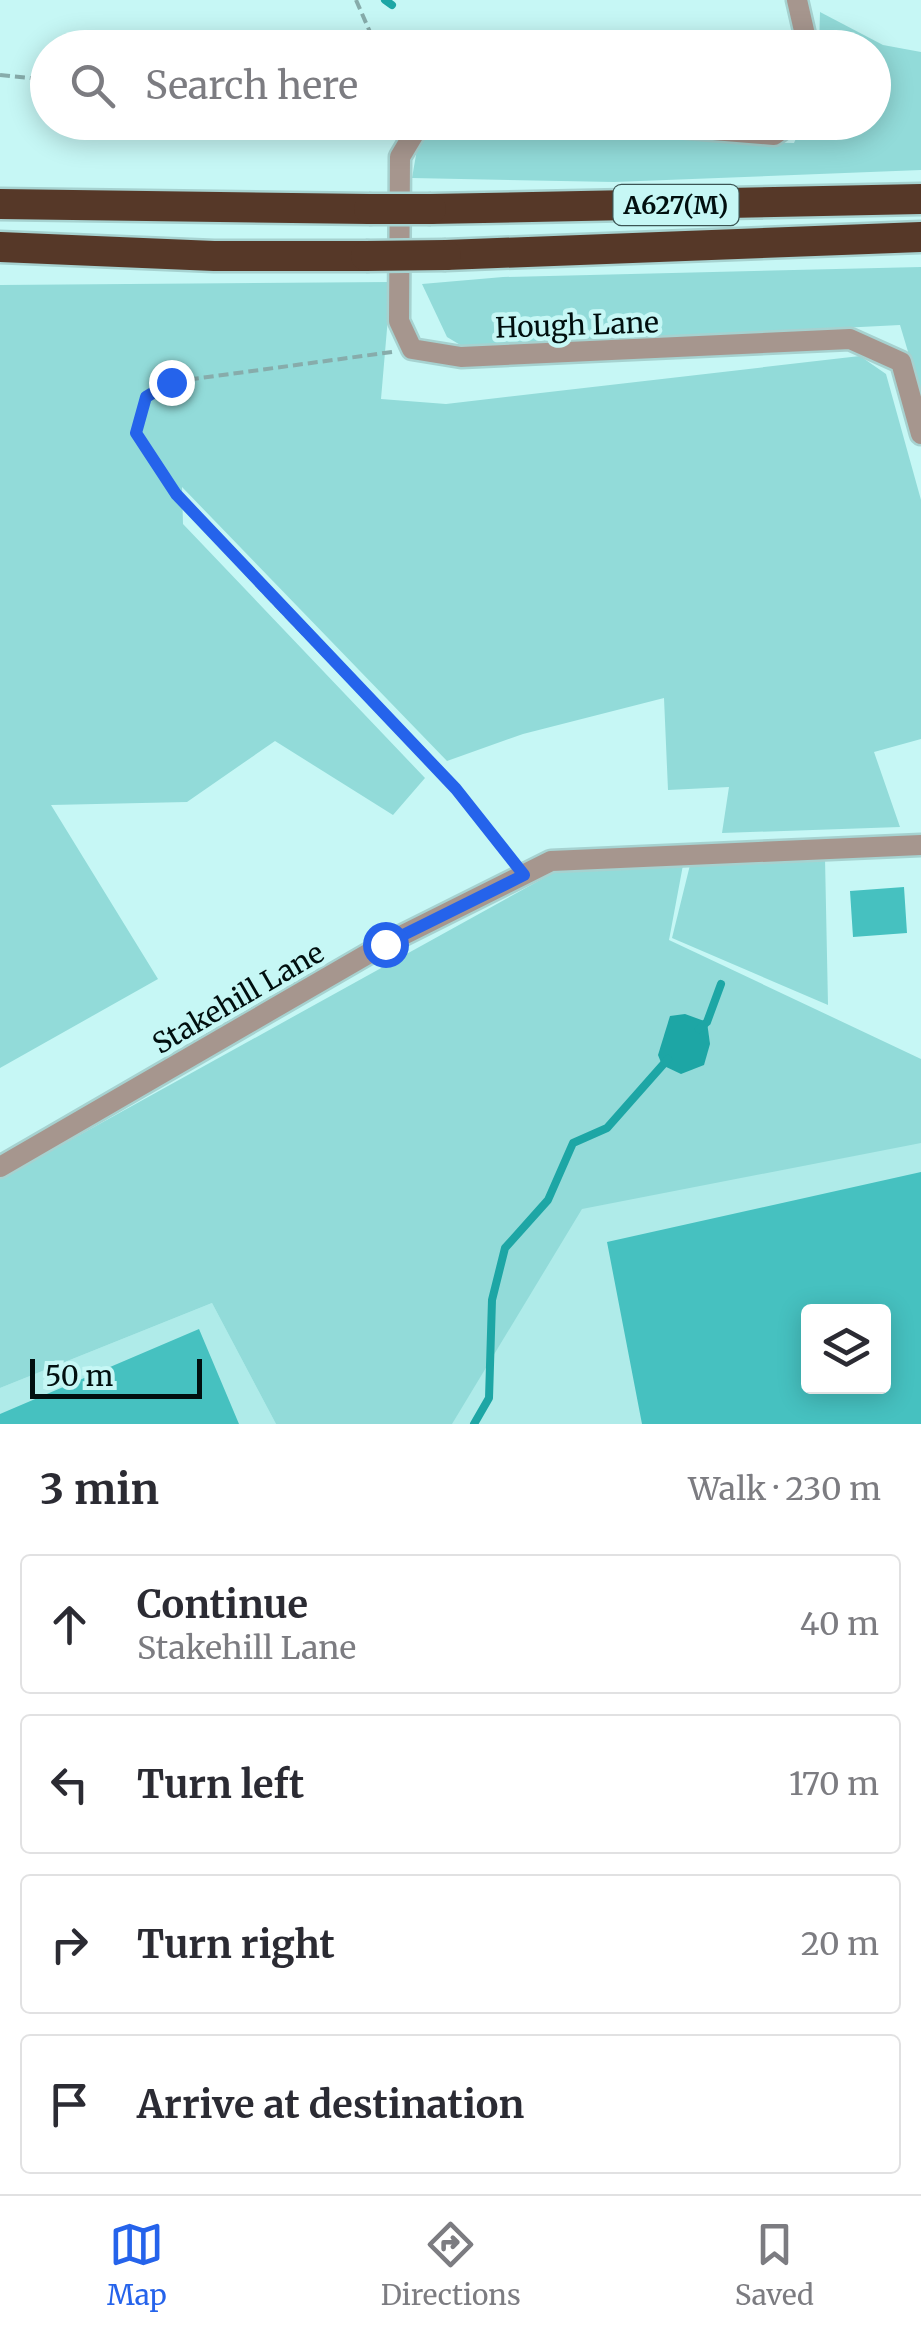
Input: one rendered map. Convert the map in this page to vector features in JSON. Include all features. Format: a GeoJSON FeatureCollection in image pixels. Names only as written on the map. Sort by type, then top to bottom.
{"type":"FeatureCollection","features":[{"type":"Feature","properties":{"kind":"highway","name":"A627(M)"},"geometry":{"type":"LineString","coordinates":[[0,196],[118,207]]}},
{"type":"Feature","properties":{"kind":"highway","name":"A627(M)"},"geometry":{"type":"LineString","coordinates":[[0,204],[431,209],[921,199]]}},
{"type":"Feature","properties":{"kind":"highway","name":"A627(M)"},"geometry":{"type":"LineString","coordinates":[[0,259],[446,255],[921,237]]}},
{"type":"Feature","properties":{"kind":"highway","name":"A627(M)"},"geometry":{"type":"LineString","coordinates":[[0,247],[214,256]]}},
{"type":"Feature","properties":{"kind":"street"},"geometry":{"type":"LineString","coordinates":[[797,0],[804,30]]}},
{"type":"Feature","properties":{"kind":"street"},"geometry":{"type":"LineString","coordinates":[[410,140],[400,157],[399,322],[412,349]]}},
{"type":"Feature","properties":{"kind":"street","name":"Hough Lane"},"geometry":{"type":"LineString","coordinates":[[412,349],[461,358],[850,339],[900,362],[921,434]]}},
{"type":"Feature","properties":{"kind":"street","name":"Stakehill Lane"},"geometry":{"type":"LineString","coordinates":[[0,1167],[385,944],[552,861],[921,845]]}},
{"type":"Feature","properties":{"kind":"path"},"geometry":{"type":"LineString","coordinates":[[356,0],[369,30]]}},
{"type":"Feature","properties":{"kind":"path"},"geometry":{"type":"LineString","coordinates":[[0,75],[30,78]]}},
{"type":"Feature","properties":{"kind":"path"},"geometry":{"type":"LineString","coordinates":[[412,349],[171,382],[146,397],[136,433],[176,494],[456,789],[524,875]]}},
{"type":"Feature","properties":{"kind":"shaded area"},"geometry":{"type":"Polygon","coordinates":[[[820,12],[854,30],[819,30],[820,12]]]}},
{"type":"Feature","properties":{"kind":"shaded area"},"geometry":{"type":"Polygon","coordinates":[[[891,46],[921,52],[921,170],[614,182],[412,178],[419,140],[794,143],[891,140],[891,46]]]}},
{"type":"Feature","properties":{"kind":"shaded area"},"geometry":{"type":"Polygon","coordinates":[[[921,267],[921,395],[900,325],[703,335],[542,350],[462,346],[447,337],[422,284],[503,277],[921,267]]]}},
{"type":"Feature","properties":{"kind":"shaded area"},"geometry":{"type":"Polygon","coordinates":[[[391,282],[381,399],[446,404],[860,356],[886,374],[921,500],[921,739],[874,752],[900,827],[722,833],[729,787],[668,790],[664,698],[523,734],[447,761],[182,487],[183,524],[425,778],[393,815],[275,741],[187,802],[51,805],[158,979],[0,1068],[0,285],[391,282]]]}},
{"type":"Feature","properties":{"kind":"shaded area"},"geometry":{"type":"Polygon","coordinates":[[[825,858],[828,1005],[672,938],[690,865],[825,858]]]}},
{"type":"Feature","properties":{"kind":"shaded area"},"geometry":{"type":"Polygon","coordinates":[[[683,865],[669,940],[921,1059],[921,1143],[582,1209],[452,1424],[276,1424],[212,1303],[0,1388],[0,1179],[560,869],[683,865]]]}},
{"type":"Feature","properties":{"kind":"shaded area"},"geometry":{"type":"Polygon","coordinates":[[[685,1014],[707,1022],[710,1044],[704,1065],[681,1074],[662,1065],[658,1055],[670,1016],[685,1014]]]}},
{"type":"Feature","properties":{"kind":"shaded area"},"geometry":{"type":"Polygon","coordinates":[[[921,1139],[921,1424],[451,1424],[581,1196],[921,1139]]]}},
{"type":"Feature","properties":{"kind":"shaded area"},"geometry":{"type":"Polygon","coordinates":[[[212,1303],[276,1424],[0,1424],[0,1388],[212,1303]]]}},
{"type":"Feature","properties":{"kind":"building"},"geometry":{"type":"Polygon","coordinates":[[[904,887],[907,933],[853,937],[850,891],[904,887]]]}},
{"type":"Feature","properties":{"kind":"building"},"geometry":{"type":"Polygon","coordinates":[[[921,1172],[921,1424],[642,1424],[607,1242],[921,1172]]]}},
{"type":"Feature","properties":{"kind":"building"},"geometry":{"type":"Polygon","coordinates":[[[199,1329],[239,1424],[0,1424],[0,1414],[199,1329]]]}},
{"type":"Feature","properties":{"kind":"waterway"},"geometry":{"type":"LineString","coordinates":[[385,0],[392,5]]}},
{"type":"Feature","properties":{"kind":"waterway"},"geometry":{"type":"LineString","coordinates":[[699,1029],[707,1022],[721,984]]}},
{"type":"Feature","properties":{"kind":"waterway"},"geometry":{"type":"LineString","coordinates":[[474,1424],[489,1398],[492,1300],[505,1248],[548,1200],[573,1143],[607,1128],[668,1059]]}},
{"type":"Feature","properties":{"kind":"route"},"geometry":{"type":"LineString","coordinates":[[171,382],[146,397],[136,433],[176,494],[456,789],[524,875],[385,944]]}}]}
